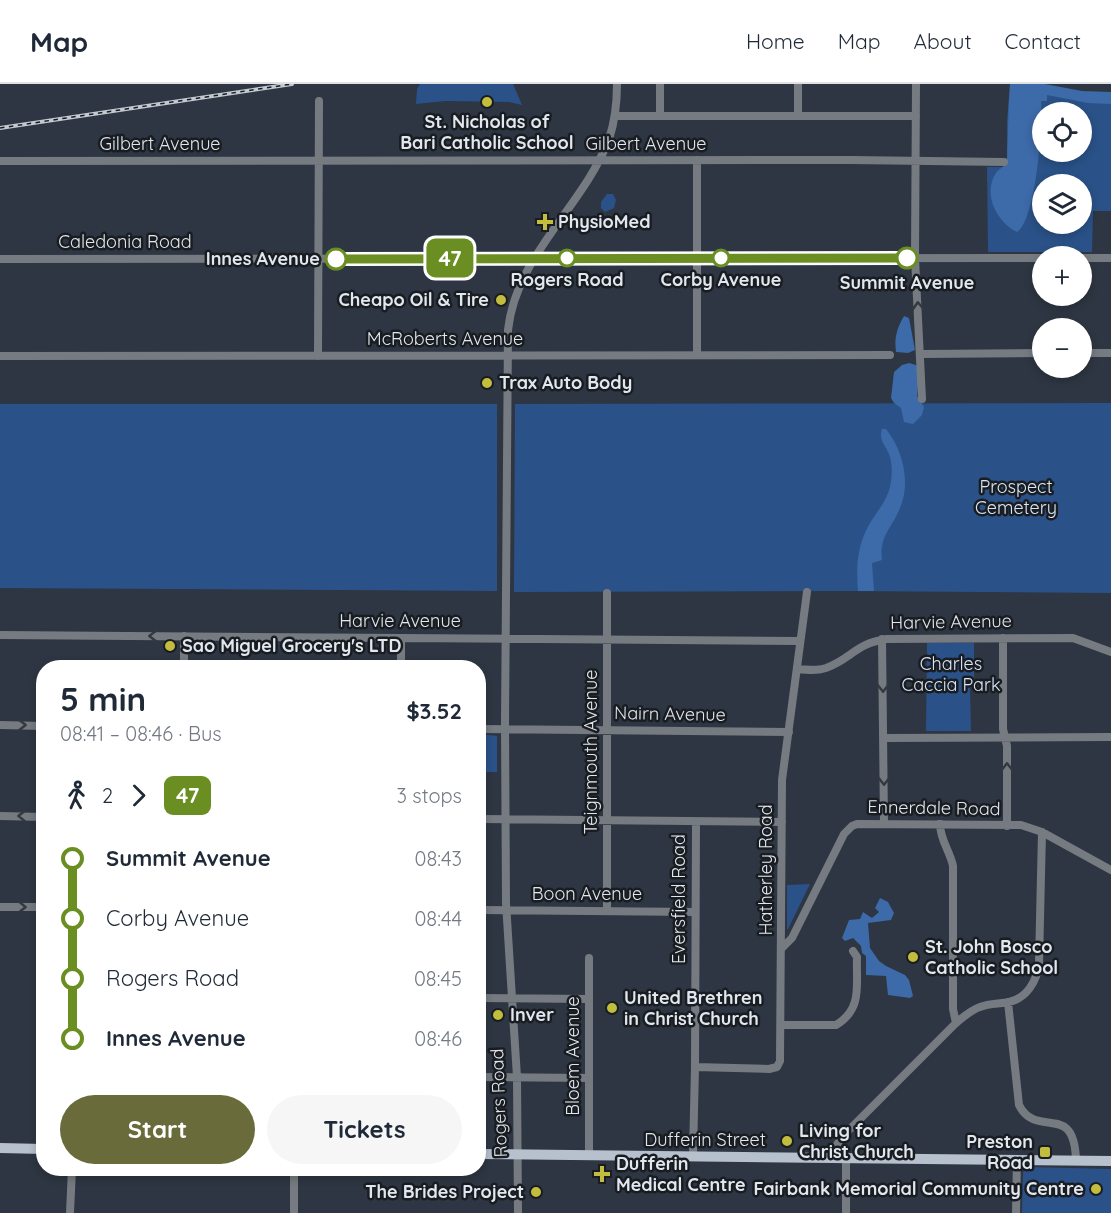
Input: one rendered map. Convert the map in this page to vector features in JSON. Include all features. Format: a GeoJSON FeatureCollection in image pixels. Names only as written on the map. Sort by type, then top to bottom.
{"type":"FeatureCollection","features":[{"type":"Feature","properties":{"kind":"main road"},"geometry":{"type":"LineString","coordinates":[[0,1148],[36,1149]]}},
{"type":"Feature","properties":{"kind":"main road","name":"Dufferin Street"},"geometry":{"type":"LineString","coordinates":[[486,1154],[1111,1161]]}},
{"type":"Feature","properties":{"kind":"street","name":"Rogers Road"},"geometry":{"type":"LineString","coordinates":[[518,1213],[517,1077],[506,911],[504,728],[507,356],[513,305],[521,283],[598,161],[609,137],[615,116],[617,84]]}},
{"type":"Feature","properties":{"kind":"street"},"geometry":{"type":"LineString","coordinates":[[660,84],[660,116]]}},
{"type":"Feature","properties":{"kind":"street"},"geometry":{"type":"LineString","coordinates":[[798,84],[798,116]]}},
{"type":"Feature","properties":{"kind":"street"},"geometry":{"type":"LineString","coordinates":[[916,84],[915,258],[922,399]]}},
{"type":"Feature","properties":{"kind":"street"},"geometry":{"type":"LineString","coordinates":[[318,356],[319,101]]}},
{"type":"Feature","properties":{"kind":"street"},"geometry":{"type":"LineString","coordinates":[[615,116],[916,116]]}},
{"type":"Feature","properties":{"kind":"street"},"geometry":{"type":"LineString","coordinates":[[697,160],[697,355]]}},
{"type":"Feature","properties":{"kind":"street","name":"Gilbert Avenue"},"geometry":{"type":"LineString","coordinates":[[0,162],[697,160],[1004,162]]}},
{"type":"Feature","properties":{"kind":"street","name":"Caledonia Road"},"geometry":{"type":"LineString","coordinates":[[0,259],[1032,258]]}},
{"type":"Feature","properties":{"kind":"street"},"geometry":{"type":"LineString","coordinates":[[1092,258],[1111,258]]}},
{"type":"Feature","properties":{"kind":"street"},"geometry":{"type":"LineString","coordinates":[[921,354],[1032,353]]}},
{"type":"Feature","properties":{"kind":"street"},"geometry":{"type":"LineString","coordinates":[[1092,353],[1111,353]]}},
{"type":"Feature","properties":{"kind":"street","name":"McRoberts Avenue"},"geometry":{"type":"LineString","coordinates":[[0,356],[890,355]]}},
{"type":"Feature","properties":{"kind":"street","name":"Hatherley Road"},"geometry":{"type":"LineString","coordinates":[[695,1067],[775,1068],[780,1061],[782,780],[807,592]]}},
{"type":"Feature","properties":{"kind":"street","name":"Teignmouth Avenue"},"geometry":{"type":"LineString","coordinates":[[607,593],[607,911]]}},
{"type":"Feature","properties":{"kind":"street","name":"Harvie Avenue"},"geometry":{"type":"LineString","coordinates":[[0,635],[800,641]]}},
{"type":"Feature","properties":{"kind":"street"},"geometry":{"type":"LineString","coordinates":[[184,636],[184,660]]}},
{"type":"Feature","properties":{"kind":"street"},"geometry":{"type":"LineString","coordinates":[[400,638],[401,660]]}},
{"type":"Feature","properties":{"kind":"street"},"geometry":{"type":"LineString","coordinates":[[1003,638],[1007,826]]}},
{"type":"Feature","properties":{"kind":"street","name":"Harvie Avenue"},"geometry":{"type":"LineString","coordinates":[[797,669],[826,668],[864,644],[882,639],[1073,638],[1111,652]]}},
{"type":"Feature","properties":{"kind":"street"},"geometry":{"type":"LineString","coordinates":[[882,639],[884,824]]}},
{"type":"Feature","properties":{"kind":"street"},"geometry":{"type":"LineString","coordinates":[[0,725],[36,726]]}},
{"type":"Feature","properties":{"kind":"street","name":"Nairn Avenue"},"geometry":{"type":"LineString","coordinates":[[486,729],[789,732]]}},
{"type":"Feature","properties":{"kind":"street"},"geometry":{"type":"LineString","coordinates":[[884,738],[1111,737]]}},
{"type":"Feature","properties":{"kind":"street"},"geometry":{"type":"LineString","coordinates":[[0,816],[36,817]]}},
{"type":"Feature","properties":{"kind":"street"},"geometry":{"type":"LineString","coordinates":[[486,819],[782,822]]}},
{"type":"Feature","properties":{"kind":"street","name":"Eversfield Road"},"geometry":{"type":"LineString","coordinates":[[693,1155],[696,822]]}},
{"type":"Feature","properties":{"kind":"street","name":"Ennerdale Road"},"geometry":{"type":"LineString","coordinates":[[782,948],[792,938],[848,829],[852,826],[862,824],[1027,826],[1111,870]]}},
{"type":"Feature","properties":{"kind":"street"},"geometry":{"type":"LineString","coordinates":[[940,824],[941,838],[954,866],[953,1009],[956,1023]]}},
{"type":"Feature","properties":{"kind":"street"},"geometry":{"type":"LineString","coordinates":[[846,1213],[841,1158],[835,1148],[841,1138],[956,1023],[977,1008],[1017,999],[1027,992],[1034,982],[1038,970],[1042,832]]}},
{"type":"Feature","properties":{"kind":"street"},"geometry":{"type":"LineString","coordinates":[[0,907],[36,907]]}},
{"type":"Feature","properties":{"kind":"street","name":"Boon Avenue"},"geometry":{"type":"LineString","coordinates":[[486,910],[694,912]]}},
{"type":"Feature","properties":{"kind":"street"},"geometry":{"type":"LineString","coordinates":[[782,1025],[831,1026],[839,1023],[856,1001],[857,957],[853,951]]}},
{"type":"Feature","properties":{"kind":"street","name":"Bloem Avenue"},"geometry":{"type":"LineString","coordinates":[[589,958],[589,1155]]}},
{"type":"Feature","properties":{"kind":"street"},"geometry":{"type":"LineString","coordinates":[[486,998],[589,999]]}},
{"type":"Feature","properties":{"kind":"street"},"geometry":{"type":"LineString","coordinates":[[1008,1002],[1019,1105],[1029,1119],[1054,1122],[1070,1131],[1075,1142],[1076,1160]]}},
{"type":"Feature","properties":{"kind":"street"},"geometry":{"type":"LineString","coordinates":[[486,1077],[589,1078]]}},
{"type":"Feature","properties":{"kind":"street"},"geometry":{"type":"LineString","coordinates":[[1016,1213],[1017,1160]]}},
{"type":"Feature","properties":{"kind":"street"},"geometry":{"type":"LineString","coordinates":[[70,1213],[72,1176]]}},
{"type":"Feature","properties":{"kind":"street"},"geometry":{"type":"LineString","coordinates":[[294,1176],[294,1213]]}},
{"type":"Feature","properties":{"kind":"green space"},"geometry":{"type":"Polygon","coordinates":[[[420,84],[513,84],[522,105],[509,102],[445,101],[416,104],[417,89],[420,84]]]}},
{"type":"Feature","properties":{"kind":"green space"},"geometry":{"type":"Polygon","coordinates":[[[1010,84],[1111,98],[1111,211],[1093,211],[1092,252],[1092,246],[1032,246],[1032,252],[988,252],[987,167],[1004,167],[1007,160],[1010,84]]]}},
{"type":"Feature","properties":{"kind":"green space"},"geometry":{"type":"Polygon","coordinates":[[[607,194],[613,194],[616,200],[614,208],[605,212],[601,208],[601,202],[607,194]]]}},
{"type":"Feature","properties":{"kind":"green space","name":"Prospect Cemetery"},"geometry":{"type":"Polygon","coordinates":[[[1111,403],[1111,593],[514,592],[515,404],[1111,403]]]}},
{"type":"Feature","properties":{"kind":"green space"},"geometry":{"type":"Polygon","coordinates":[[[0,404],[497,404],[497,591],[0,588],[0,404]]]}},
{"type":"Feature","properties":{"kind":"green space","name":"Charles Caccia Park"},"geometry":{"type":"Polygon","coordinates":[[[927,643],[974,643],[974,687],[970,688],[971,731],[926,731],[927,643]]]}},
{"type":"Feature","properties":{"kind":"green space"},"geometry":{"type":"Polygon","coordinates":[[[486,735],[497,736],[497,772],[486,772],[486,735]]]}},
{"type":"Feature","properties":{"kind":"green space"},"geometry":{"type":"Polygon","coordinates":[[[810,884],[788,929],[787,929],[787,885],[810,884]]]}},
{"type":"Feature","properties":{"kind":"green space"},"geometry":{"type":"Polygon","coordinates":[[[1028,1167],[1111,1169],[1111,1213],[1022,1213],[1023,1173],[1028,1167]]]}},
{"type":"Feature","properties":{"kind":"shaded area"},"geometry":{"type":"Polygon","coordinates":[[[1010,84],[1045,84],[1082,91],[1111,92],[1111,104],[1083,102],[1047,95],[1047,101],[1032,102],[1032,162],[1038,162],[1037,171],[1036,174],[1032,174],[1032,196],[1029,210],[1024,224],[1017,232],[1003,222],[991,198],[992,181],[996,173],[1007,162],[1010,84]]]}},
{"type":"Feature","properties":{"kind":"shaded area"},"geometry":{"type":"Polygon","coordinates":[[[904,316],[909,318],[915,350],[908,353],[896,352],[897,333],[904,316]]]}},
{"type":"Feature","properties":{"kind":"shaded area"},"geometry":{"type":"Polygon","coordinates":[[[909,363],[916,365],[919,370],[917,396],[924,407],[922,415],[913,424],[904,422],[901,408],[891,398],[894,372],[902,365],[909,363]]]}},
{"type":"Feature","properties":{"kind":"shaded area"},"geometry":{"type":"Polygon","coordinates":[[[882,429],[886,429],[892,437],[901,457],[905,488],[900,508],[884,538],[882,560],[872,563],[874,591],[858,591],[857,565],[862,540],[887,497],[891,483],[891,462],[882,439],[882,429]]]}},
{"type":"Feature","properties":{"kind":"shaded area"},"geometry":{"type":"Polygon","coordinates":[[[880,898],[888,902],[894,913],[891,920],[868,923],[870,948],[879,961],[905,975],[909,980],[913,996],[910,998],[888,995],[886,976],[866,975],[866,956],[862,953],[861,946],[853,938],[845,941],[842,938],[849,920],[860,919],[863,912],[872,918],[879,912],[875,908],[880,898]]]}},
{"type":"Feature","properties":{"kind":"railway"},"geometry":{"type":"LineString","coordinates":[[0,128],[292,84]]}},
{"type":"Feature","properties":{"kind":"bus line","name":"47"},"geometry":{"type":"LineString","coordinates":[[336,259],[907,258]]}},
{"type":"Feature","properties":{"kind":"place","name":"St. Nicholas of Bari Catholic School"},"geometry":{"type":"Point","coordinates":[487,102]}},
{"type":"Feature","properties":{"kind":"place","name":"PhysioMed"},"geometry":{"type":"Point","coordinates":[545,222]}},
{"type":"Feature","properties":{"kind":"place","name":"Rogers Road"},"geometry":{"type":"Point","coordinates":[567,258]}},
{"type":"Feature","properties":{"kind":"place","name":"Corby Avenue"},"geometry":{"type":"Point","coordinates":[721,258]}},
{"type":"Feature","properties":{"kind":"place","name":"Summit Avenue"},"geometry":{"type":"Point","coordinates":[907,258]}},
{"type":"Feature","properties":{"kind":"place","name":"Innes Avenue"},"geometry":{"type":"Point","coordinates":[336,259]}},
{"type":"Feature","properties":{"kind":"place","name":"Cheapo Oil & Tire"},"geometry":{"type":"Point","coordinates":[501,300]}},
{"type":"Feature","properties":{"kind":"place","name":"Trax Auto Body"},"geometry":{"type":"Point","coordinates":[487,383]}},
{"type":"Feature","properties":{"kind":"place","name":"Sao Miguel Grocery's LTD"},"geometry":{"type":"Point","coordinates":[170,646]}},
{"type":"Feature","properties":{"kind":"place","name":"St. John Bosco Catholic School"},"geometry":{"type":"Point","coordinates":[913,957]}},
{"type":"Feature","properties":{"kind":"place","name":"United Brethren in Christ Church"},"geometry":{"type":"Point","coordinates":[612,1008]}},
{"type":"Feature","properties":{"kind":"place","name":"Inver"},"geometry":{"type":"Point","coordinates":[498,1015]}},
{"type":"Feature","properties":{"kind":"place","name":"Living for Christ Church"},"geometry":{"type":"Point","coordinates":[787,1141]}},
{"type":"Feature","properties":{"kind":"place","name":"Preston Road"},"geometry":{"type":"Point","coordinates":[1045,1152]}},
{"type":"Feature","properties":{"kind":"place","name":"Dufferin Medical Centre"},"geometry":{"type":"Point","coordinates":[602,1174]}},
{"type":"Feature","properties":{"kind":"place","name":"Fairbank Memorial Community Centre"},"geometry":{"type":"Point","coordinates":[1096,1189]}},
{"type":"Feature","properties":{"kind":"place","name":"The Brides Project"},"geometry":{"type":"Point","coordinates":[536,1192]}}]}
